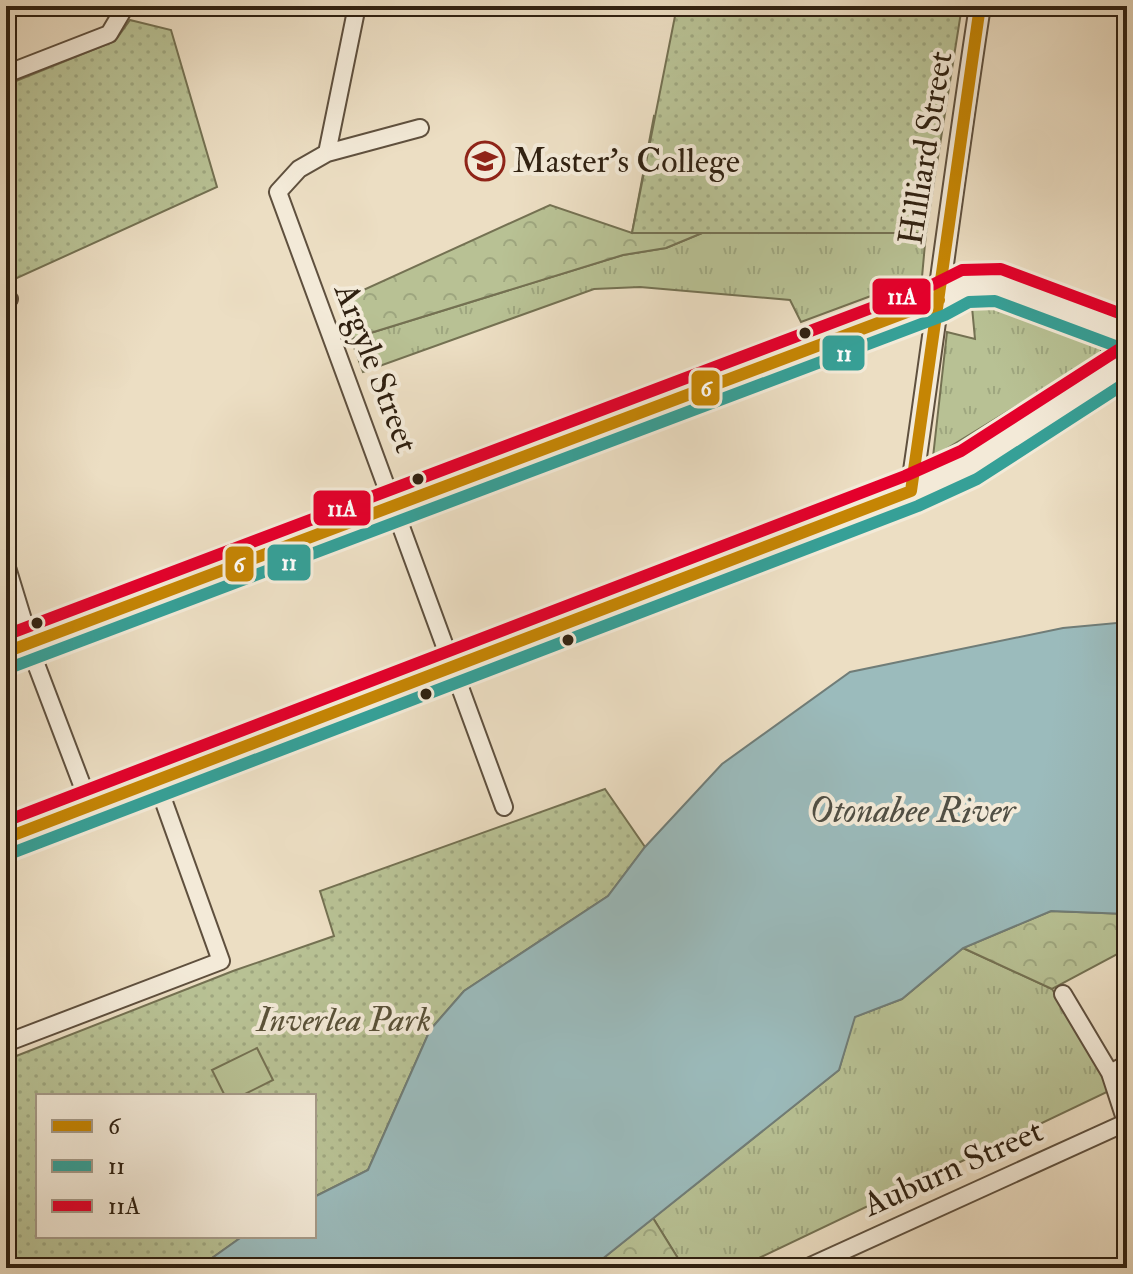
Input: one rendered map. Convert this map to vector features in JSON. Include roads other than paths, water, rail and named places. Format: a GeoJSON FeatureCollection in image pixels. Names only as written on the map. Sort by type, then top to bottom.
{"type":"FeatureCollection","features":[{"type":"Feature","properties":{"kind":"main road"},"geometry":{"type":"LineString","coordinates":[[6,652],[939,300],[965,286],[998,285],[1120,331],[1105,376]]}},
{"type":"Feature","properties":{"kind":"main road"},"geometry":{"type":"LineString","coordinates":[[6,838],[911,491],[969,465],[1127,363]]}},
{"type":"Feature","properties":{"kind":"street"},"geometry":{"type":"LineString","coordinates":[[6,74],[109,34],[122,12],[120,6]]}},
{"type":"Feature","properties":{"kind":"street"},"geometry":{"type":"LineString","coordinates":[[327,153],[357,6]]}},
{"type":"Feature","properties":{"kind":"street","name":"Hilliard Street"},"geometry":{"type":"LineString","coordinates":[[911,491],[939,300],[941,262],[980,6]]}},
{"type":"Feature","properties":{"kind":"street"},"geometry":{"type":"LineString","coordinates":[[1123,6],[1127,13]]}},
{"type":"Feature","properties":{"kind":"street","name":"Argyle Street"},"geometry":{"type":"LineString","coordinates":[[420,128],[327,153],[299,169],[278,192],[504,807]]}},
{"type":"Feature","properties":{"kind":"street"},"geometry":{"type":"LineString","coordinates":[[6,571],[28,643],[90,806]]}},
{"type":"Feature","properties":{"kind":"street"},"geometry":{"type":"LineString","coordinates":[[6,1043],[221,961],[156,780]]}},
{"type":"Feature","properties":{"kind":"street"},"geometry":{"type":"LineString","coordinates":[[1063,994],[1110,1073],[1126,1124]]}},
{"type":"Feature","properties":{"kind":"street"},"geometry":{"type":"LineString","coordinates":[[1110,1073],[1127,1064]]}},
{"type":"Feature","properties":{"kind":"street","name":"Auburn Street"},"geometry":{"type":"LineString","coordinates":[[806,1268],[1126,1124]]}},
{"type":"Feature","properties":{"kind":"water","name":"Otonabee River"},"geometry":{"type":"Polygon","coordinates":[[[1127,622],[1127,914],[1051,911],[963,948],[902,999],[855,1017],[839,1070],[591,1268],[198,1268],[240,1238],[316,1238],[316,1196],[368,1170],[430,1030],[464,991],[608,896],[645,847],[722,764],[850,672],[1063,628],[1127,622]]]}},
{"type":"Feature","properties":{"kind":"place","name":"Master's College"},"geometry":{"type":"Point","coordinates":[485,161]}},
{"type":"Feature","properties":{"kind":"park label","name":"Inverlea Park"},"geometry":{"type":"Point","coordinates":[344,1020]}}]}
